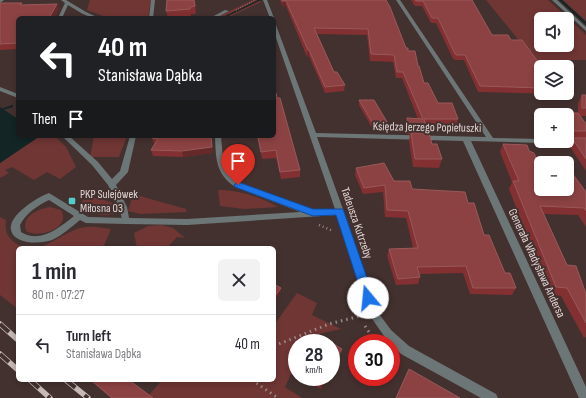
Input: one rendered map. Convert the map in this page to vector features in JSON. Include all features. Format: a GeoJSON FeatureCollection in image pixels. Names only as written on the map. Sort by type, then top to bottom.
{"type":"FeatureCollection","features":[{"type":"Feature","properties":{"kind":"street"},"geometry":{"type":"LineString","coordinates":[[151,16],[153,0]]}},
{"type":"Feature","properties":{"kind":"street"},"geometry":{"type":"LineString","coordinates":[[265,0],[271,16]]}},
{"type":"Feature","properties":{"kind":"street"},"geometry":{"type":"LineString","coordinates":[[398,0],[491,140]]}},
{"type":"Feature","properties":{"kind":"street"},"geometry":{"type":"LineString","coordinates":[[554,0],[586,30]]}},
{"type":"Feature","properties":{"kind":"street"},"geometry":{"type":"LineString","coordinates":[[60,16],[64,1],[93,16]]}},
{"type":"Feature","properties":{"kind":"street"},"geometry":{"type":"LineString","coordinates":[[217,16],[228,11]]}},
{"type":"Feature","properties":{"kind":"street","name":"Tadeusza Kutrzeby"},"geometry":{"type":"LineString","coordinates":[[276,31],[340,212],[373,313],[386,332],[405,350],[492,398]]}},
{"type":"Feature","properties":{"kind":"street"},"geometry":{"type":"LineString","coordinates":[[0,89],[16,95]]}},
{"type":"Feature","properties":{"kind":"street","name":"Księdza Jerzego Popiełuszki"},"geometry":{"type":"LineString","coordinates":[[313,135],[534,141]]}},
{"type":"Feature","properties":{"kind":"street"},"geometry":{"type":"LineString","coordinates":[[67,138],[98,165],[113,183],[124,206],[126,221]]}},
{"type":"Feature","properties":{"kind":"street"},"geometry":{"type":"LineString","coordinates":[[113,183],[124,172],[132,138]]}},
{"type":"Feature","properties":{"kind":"street"},"geometry":{"type":"LineString","coordinates":[[218,138],[222,170],[231,181],[313,213]]}},
{"type":"Feature","properties":{"kind":"street","name":"Generała Władysława Andersa"},"geometry":{"type":"LineString","coordinates":[[466,139],[585,398]]}},
{"type":"Feature","properties":{"kind":"street"},"geometry":{"type":"LineString","coordinates":[[574,142],[586,142]]}},
{"type":"Feature","properties":{"kind":"street"},"geometry":{"type":"LineString","coordinates":[[80,216],[44,238],[31,240],[22,238],[16,233],[15,227],[18,218],[28,209],[49,196],[80,216],[91,221],[187,222],[340,212]]}},
{"type":"Feature","properties":{"kind":"path"},"geometry":{"type":"LineString","coordinates":[[228,11],[234,11],[256,0]]}},
{"type":"Feature","properties":{"kind":"path"},"geometry":{"type":"LineString","coordinates":[[276,345],[329,324],[360,316]]}},
{"type":"Feature","properties":{"kind":"path"},"geometry":{"type":"LineString","coordinates":[[255,382],[278,398]]}},
{"type":"Feature","properties":{"kind":"shaded area"},"geometry":{"type":"Polygon","coordinates":[[[90,0],[151,0],[148,16],[103,16],[87,10],[90,0]]]}},
{"type":"Feature","properties":{"kind":"shaded area"},"geometry":{"type":"Polygon","coordinates":[[[253,0],[259,0],[261,2],[231,16],[219,16],[253,0]]]}},
{"type":"Feature","properties":{"kind":"shaded area"},"geometry":{"type":"Polygon","coordinates":[[[486,0],[548,0],[561,12],[534,12],[534,52],[574,52],[574,24],[586,35],[586,60],[535,60],[486,0]]]}},
{"type":"Feature","properties":{"kind":"shaded area"},"geometry":{"type":"Polygon","coordinates":[[[563,0],[586,0],[586,21],[563,0]]]}},
{"type":"Feature","properties":{"kind":"shaded area"},"geometry":{"type":"Polygon","coordinates":[[[0,107],[16,118],[16,138],[37,138],[0,163],[0,107]]]}},
{"type":"Feature","properties":{"kind":"shaded area"},"geometry":{"type":"Polygon","coordinates":[[[37,138],[57,138],[66,147],[76,167],[60,179],[47,172],[34,180],[12,167],[5,170],[9,173],[0,178],[0,163],[37,138]]]}},
{"type":"Feature","properties":{"kind":"shaded area"},"geometry":{"type":"Polygon","coordinates":[[[94,138],[126,138],[119,157],[90,157],[94,138]]]}},
{"type":"Feature","properties":{"kind":"shaded area"},"geometry":{"type":"Polygon","coordinates":[[[218,190],[233,191],[249,195],[278,207],[244,209],[220,206],[218,190]]]}},
{"type":"Feature","properties":{"kind":"shaded area"},"geometry":{"type":"Polygon","coordinates":[[[133,194],[186,209],[187,212],[141,214],[128,211],[133,194]]]}},
{"type":"Feature","properties":{"kind":"shaded area"},"geometry":{"type":"Polygon","coordinates":[[[89,197],[116,204],[118,209],[110,215],[99,214],[89,210],[81,203],[89,197]]]}},
{"type":"Feature","properties":{"kind":"shaded area"},"geometry":{"type":"Polygon","coordinates":[[[50,207],[61,210],[63,216],[62,222],[58,227],[46,233],[38,234],[26,231],[25,226],[28,217],[40,209],[50,207]]]}},
{"type":"Feature","properties":{"kind":"shaded area"},"geometry":{"type":"Polygon","coordinates":[[[0,217],[6,220],[6,227],[9,237],[21,246],[16,246],[16,307],[0,295],[0,217]]]}},
{"type":"Feature","properties":{"kind":"shaded area"},"geometry":{"type":"Polygon","coordinates":[[[161,225],[173,228],[185,238],[177,237],[169,246],[137,246],[134,233],[148,226],[161,225]]]}},
{"type":"Feature","properties":{"kind":"shaded area"},"geometry":{"type":"Polygon","coordinates":[[[92,227],[111,229],[104,246],[43,246],[77,229],[92,227]]]}},
{"type":"Feature","properties":{"kind":"shaded area"},"geometry":{"type":"Polygon","coordinates":[[[297,293],[317,303],[312,315],[341,329],[318,334],[288,334],[288,380],[285,387],[302,398],[150,398],[148,396],[160,382],[276,382],[276,322],[297,293]]]}},
{"type":"Feature","properties":{"kind":"building"},"geometry":{"type":"Polygon","coordinates":[[[167,0],[194,0],[195,6],[190,7],[190,9],[166,11],[167,0]]]}},
{"type":"Feature","properties":{"kind":"building"},"geometry":{"type":"Polygon","coordinates":[[[282,0],[386,0],[406,48],[408,48],[408,51],[415,51],[424,83],[428,83],[438,103],[452,103],[458,119],[424,119],[426,127],[409,127],[407,118],[423,119],[403,72],[397,72],[394,55],[371,54],[368,29],[314,28],[334,72],[337,72],[345,85],[325,87],[286,1],[282,0]]]}},
{"type":"Feature","properties":{"kind":"building"},"geometry":{"type":"Polygon","coordinates":[[[415,0],[472,0],[492,35],[508,35],[511,40],[522,40],[537,60],[534,60],[534,88],[480,86],[465,55],[455,54],[438,18],[432,18],[423,1],[415,0]]]}},
{"type":"Feature","properties":{"kind":"building"},"geometry":{"type":"Polygon","coordinates":[[[0,3],[22,3],[20,5],[57,4],[50,16],[16,16],[16,43],[0,44],[0,3]]]}},
{"type":"Feature","properties":{"kind":"building"},"geometry":{"type":"Polygon","coordinates":[[[276,93],[277,98],[280,98],[300,170],[280,172],[276,150],[261,152],[258,138],[276,138],[276,93]]]}},
{"type":"Feature","properties":{"kind":"building"},"geometry":{"type":"Polygon","coordinates":[[[582,95],[586,95],[586,108],[582,108],[582,95]]]}},
{"type":"Feature","properties":{"kind":"building"},"geometry":{"type":"Polygon","coordinates":[[[359,100],[374,100],[387,122],[372,122],[359,100]]]}},
{"type":"Feature","properties":{"kind":"building"},"geometry":{"type":"Polygon","coordinates":[[[574,113],[578,113],[586,124],[586,131],[574,131],[574,113]]]}},
{"type":"Feature","properties":{"kind":"building"},"geometry":{"type":"Polygon","coordinates":[[[411,133],[429,133],[432,144],[437,144],[442,159],[415,159],[411,133]]]}},
{"type":"Feature","properties":{"kind":"building"},"geometry":{"type":"Polygon","coordinates":[[[152,138],[211,138],[212,147],[182,151],[151,150],[158,139],[152,138]]]}},
{"type":"Feature","properties":{"kind":"building"},"geometry":{"type":"Polygon","coordinates":[[[574,138],[586,138],[586,159],[574,141],[574,138]]]}},
{"type":"Feature","properties":{"kind":"building"},"geometry":{"type":"Polygon","coordinates":[[[503,144],[527,145],[529,151],[534,153],[535,156],[534,156],[534,196],[574,196],[574,176],[586,192],[586,211],[584,208],[540,206],[567,265],[576,266],[586,294],[586,323],[567,288],[556,287],[513,181],[519,181],[503,144]]]}},
{"type":"Feature","properties":{"kind":"building"},"geometry":{"type":"Polygon","coordinates":[[[384,163],[394,181],[410,181],[412,189],[465,192],[468,203],[474,203],[484,235],[489,235],[505,273],[510,273],[516,288],[473,288],[466,266],[417,267],[420,277],[398,279],[389,249],[418,248],[408,211],[387,210],[385,185],[364,188],[356,168],[384,163]]]}},
{"type":"Feature","properties":{"kind":"building"},"geometry":{"type":"Polygon","coordinates":[[[276,285],[281,288],[276,294],[276,285]]]}},
{"type":"Feature","properties":{"kind":"building"},"geometry":{"type":"Polygon","coordinates":[[[409,369],[460,398],[396,398],[409,369]]]}},
{"type":"Feature","properties":{"kind":"building"},"geometry":{"type":"Polygon","coordinates":[[[93,382],[132,382],[153,398],[112,398],[93,382]]]}},
{"type":"Feature","properties":{"kind":"waterway"},"geometry":{"type":"LineString","coordinates":[[226,16],[260,0]]}},
{"type":"Feature","properties":{"kind":"waterway"},"geometry":{"type":"LineString","coordinates":[[560,0],[586,24]]}},
{"type":"Feature","properties":{"kind":"waterway"},"geometry":{"type":"LineString","coordinates":[[3,109],[12,106]]}},
{"type":"Feature","properties":{"kind":"railway"},"geometry":{"type":"LineString","coordinates":[[0,324],[16,338]]}},
{"type":"Feature","properties":{"kind":"railway"},"geometry":{"type":"LineString","coordinates":[[0,354],[16,368]]}},
{"type":"Feature","properties":{"kind":"railway"},"geometry":{"type":"LineString","coordinates":[[32,382],[50,398]]}},
{"type":"Feature","properties":{"kind":"railway"},"geometry":{"type":"LineString","coordinates":[[68,382],[88,398]]}},
{"type":"Feature","properties":{"kind":"place","name":"PKP Sulejówek Miłosna 03"},"geometry":{"type":"Point","coordinates":[72,201]}},
{"type":"Feature","properties":{"kind":"route"},"geometry":{"type":"LineString","coordinates":[[238,185],[313,213],[340,212],[368,298]]}}]}
